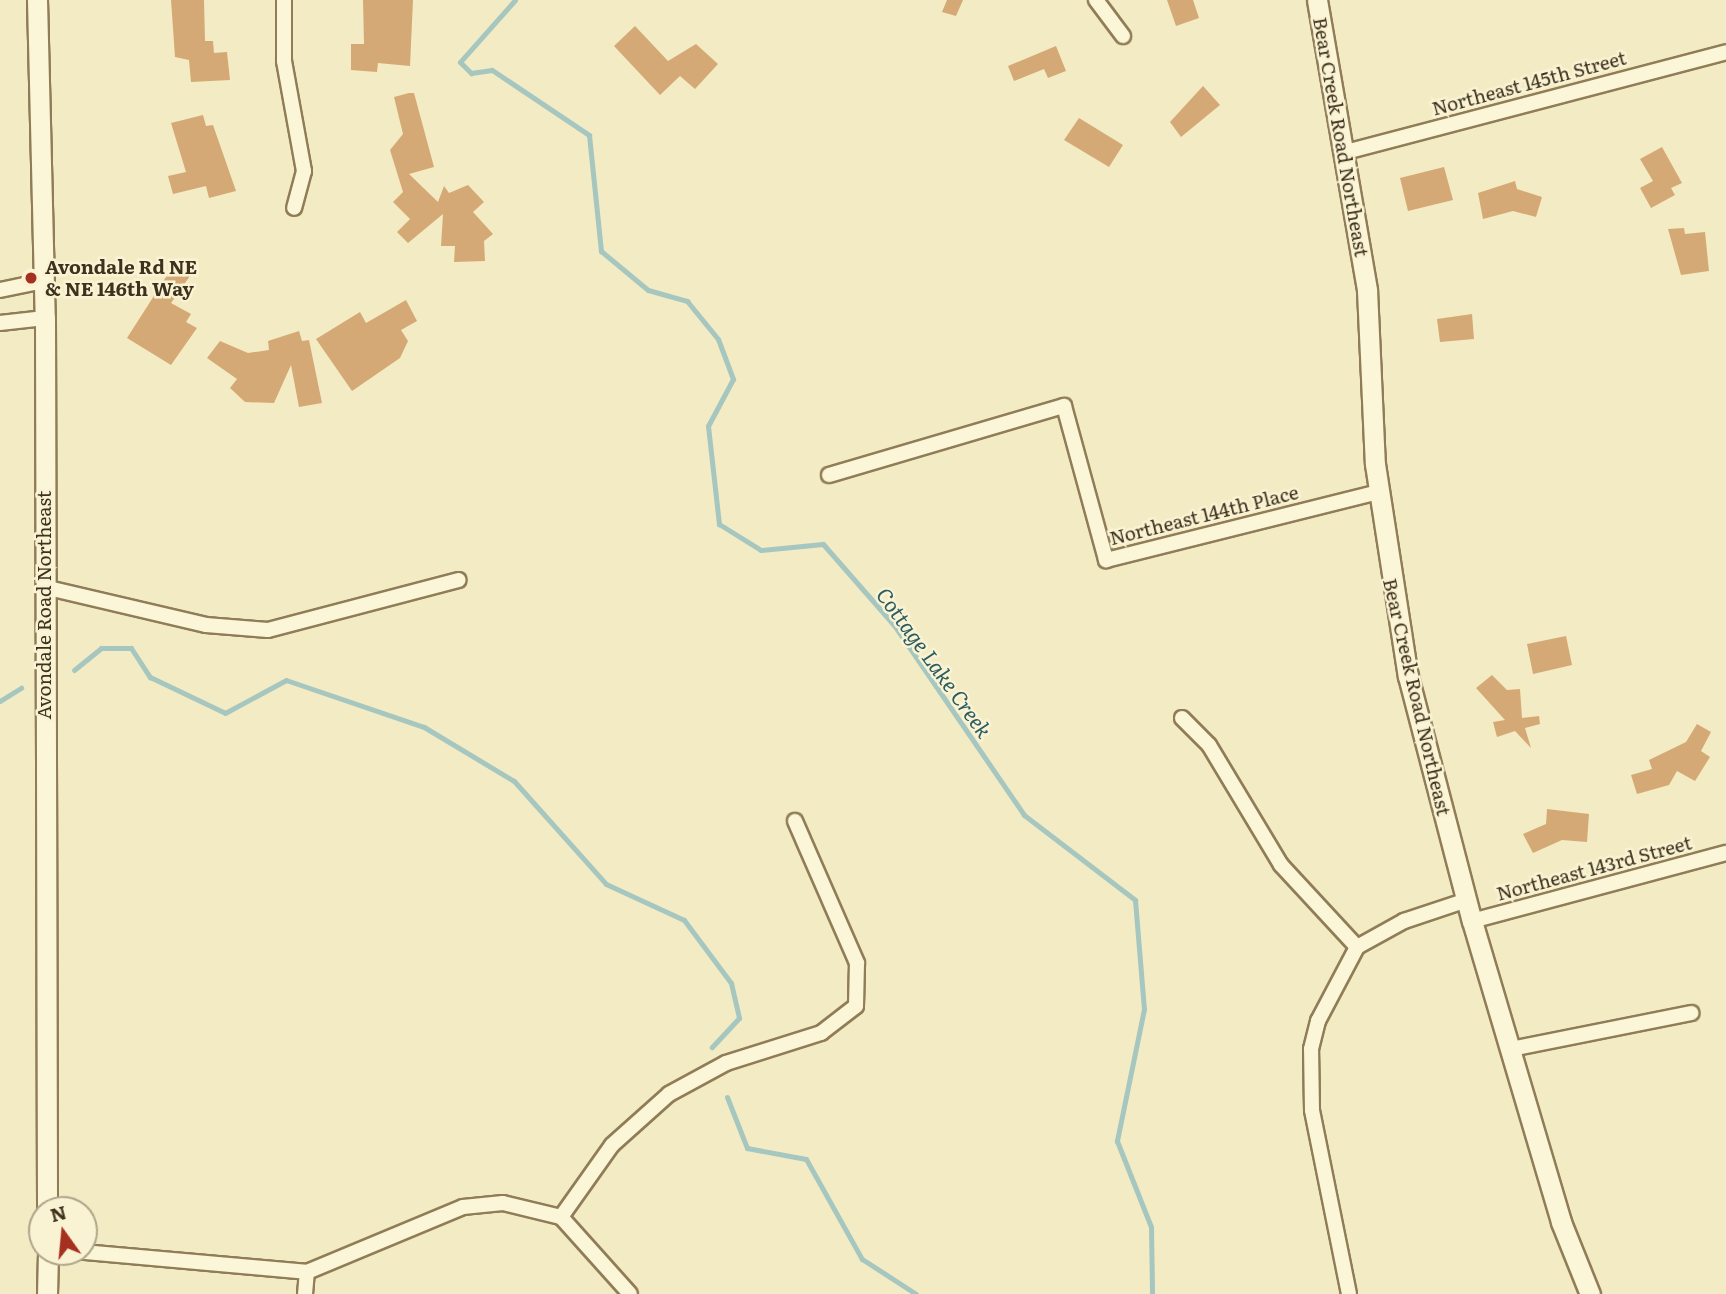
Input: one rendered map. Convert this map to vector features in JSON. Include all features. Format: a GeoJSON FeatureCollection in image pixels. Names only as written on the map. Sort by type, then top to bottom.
{"type":"FeatureCollection","features":[{"type":"Feature","properties":{"kind":"street","name":"Avondale Road Northeast"},"geometry":{"type":"LineString","coordinates":[[37,0],[45,318],[47,1196]]}},
{"type":"Feature","properties":{"kind":"street"},"geometry":{"type":"LineString","coordinates":[[284,0],[284,61],[304,171],[293,208]]}},
{"type":"Feature","properties":{"kind":"street"},"geometry":{"type":"LineString","coordinates":[[1096,0],[1123,36]]}},
{"type":"Feature","properties":{"kind":"street","name":"Bear Creek Road Northeast"},"geometry":{"type":"LineString","coordinates":[[1317,0],[1367,290],[1379,492],[1408,676],[1472,921],[1590,1294]]}},
{"type":"Feature","properties":{"kind":"street","name":"Northeast 145th Street"},"geometry":{"type":"LineString","coordinates":[[1342,153],[1726,52]]}},
{"type":"Feature","properties":{"kind":"street"},"geometry":{"type":"LineString","coordinates":[[0,289],[44,281]]}},
{"type":"Feature","properties":{"kind":"street"},"geometry":{"type":"LineString","coordinates":[[0,323],[45,318]]}},
{"type":"Feature","properties":{"kind":"street","name":"Northeast 144th Place"},"geometry":{"type":"LineString","coordinates":[[829,475],[1065,406],[1107,560],[1379,492]]}},
{"type":"Feature","properties":{"kind":"street"},"geometry":{"type":"LineString","coordinates":[[44,587],[206,625],[268,630],[459,580]]}},
{"type":"Feature","properties":{"kind":"street"},"geometry":{"type":"LineString","coordinates":[[1182,718],[1209,745],[1280,865],[1357,947]]}},
{"type":"Feature","properties":{"kind":"street"},"geometry":{"type":"LineString","coordinates":[[561,1217],[612,1145],[669,1094],[726,1063],[821,1033],[856,1006],[857,963],[795,821]]}},
{"type":"Feature","properties":{"kind":"street","name":"Northeast 143rd Street"},"geometry":{"type":"LineString","coordinates":[[1472,921],[1726,853]]}},
{"type":"Feature","properties":{"kind":"street"},"geometry":{"type":"LineString","coordinates":[[1349,1294],[1312,1110],[1311,1049],[1331,986],[1357,947],[1404,921],[1466,900]]}},
{"type":"Feature","properties":{"kind":"street"},"geometry":{"type":"LineString","coordinates":[[1511,1049],[1691,1013]]}},
{"type":"Feature","properties":{"kind":"street"},"geometry":{"type":"LineString","coordinates":[[98,1253],[307,1272],[463,1207],[530,1206],[561,1217],[630,1294]]}},
{"type":"Feature","properties":{"kind":"street"},"geometry":{"type":"LineString","coordinates":[[47,1294],[48,1266]]}},
{"type":"Feature","properties":{"kind":"street"},"geometry":{"type":"LineString","coordinates":[[305,1294],[307,1272]]}},
{"type":"Feature","properties":{"kind":"building"},"geometry":{"type":"Polygon","coordinates":[[[171,0],[204,0],[205,41],[213,41],[214,53],[227,52],[230,80],[191,82],[189,60],[175,57],[171,0]]]}},
{"type":"Feature","properties":{"kind":"building"},"geometry":{"type":"Polygon","coordinates":[[[363,0],[413,0],[410,66],[378,63],[377,72],[351,70],[351,44],[364,44],[363,0]]]}},
{"type":"Feature","properties":{"kind":"building"},"geometry":{"type":"Polygon","coordinates":[[[947,0],[963,0],[956,16],[942,12],[947,0]]]}},
{"type":"Feature","properties":{"kind":"building"},"geometry":{"type":"Polygon","coordinates":[[[1167,0],[1193,0],[1199,18],[1176,26],[1167,0]]]}},
{"type":"Feature","properties":{"kind":"building"},"geometry":{"type":"Polygon","coordinates":[[[635,26],[668,61],[696,44],[718,64],[695,89],[680,76],[660,95],[614,46],[635,26]]]}},
{"type":"Feature","properties":{"kind":"building"},"geometry":{"type":"Polygon","coordinates":[[[1056,46],[1066,71],[1048,78],[1044,69],[1014,81],[1008,66],[1056,46]]]}},
{"type":"Feature","properties":{"kind":"building"},"geometry":{"type":"Polygon","coordinates":[[[1203,86],[1220,105],[1181,137],[1170,122],[1203,86]]]}},
{"type":"Feature","properties":{"kind":"building"},"geometry":{"type":"Polygon","coordinates":[[[414,93],[434,167],[409,174],[438,202],[444,186],[449,193],[468,185],[484,202],[473,212],[493,234],[484,241],[485,261],[454,262],[455,246],[441,246],[443,214],[408,243],[397,232],[410,219],[393,202],[403,192],[390,150],[403,134],[394,97],[414,93]]]}},
{"type":"Feature","properties":{"kind":"building"},"geometry":{"type":"Polygon","coordinates":[[[203,115],[206,126],[213,125],[236,191],[209,198],[206,186],[173,194],[168,176],[186,172],[171,123],[203,115]]]}},
{"type":"Feature","properties":{"kind":"building"},"geometry":{"type":"Polygon","coordinates":[[[1079,118],[1123,145],[1109,167],[1064,140],[1079,118]]]}},
{"type":"Feature","properties":{"kind":"building"},"geometry":{"type":"Polygon","coordinates":[[[1662,147],[1682,183],[1671,188],[1675,195],[1651,208],[1640,188],[1653,181],[1640,159],[1662,147]]]}},
{"type":"Feature","properties":{"kind":"building"},"geometry":{"type":"Polygon","coordinates":[[[1444,167],[1453,200],[1408,211],[1400,178],[1444,167]]]}},
{"type":"Feature","properties":{"kind":"building"},"geometry":{"type":"Polygon","coordinates":[[[1515,181],[1517,189],[1542,197],[1536,217],[1513,211],[1483,219],[1478,193],[1515,181]]]}},
{"type":"Feature","properties":{"kind":"building"},"geometry":{"type":"Polygon","coordinates":[[[1684,228],[1685,234],[1705,232],[1709,271],[1681,275],[1668,229],[1684,228]]]}},
{"type":"Feature","properties":{"kind":"building"},"geometry":{"type":"Polygon","coordinates":[[[175,263],[192,273],[171,303],[191,314],[186,322],[197,328],[171,365],[127,338],[175,263]]]}},
{"type":"Feature","properties":{"kind":"building"},"geometry":{"type":"Polygon","coordinates":[[[406,300],[417,321],[401,330],[408,341],[400,358],[352,391],[316,339],[360,312],[366,323],[406,300]]]}},
{"type":"Feature","properties":{"kind":"building"},"geometry":{"type":"Polygon","coordinates":[[[1472,314],[1474,339],[1440,342],[1437,319],[1472,314]]]}},
{"type":"Feature","properties":{"kind":"building"},"geometry":{"type":"Polygon","coordinates":[[[299,331],[302,341],[309,340],[322,403],[299,407],[291,365],[274,403],[245,402],[230,388],[237,379],[207,358],[220,341],[248,353],[269,350],[268,341],[299,331]]]}},
{"type":"Feature","properties":{"kind":"building"},"geometry":{"type":"Polygon","coordinates":[[[1566,636],[1572,665],[1533,674],[1527,644],[1566,636]]]}},
{"type":"Feature","properties":{"kind":"building"},"geometry":{"type":"Polygon","coordinates":[[[1492,675],[1507,690],[1520,689],[1522,718],[1539,716],[1540,724],[1525,728],[1531,748],[1515,731],[1497,737],[1493,722],[1505,720],[1476,688],[1492,675]]]}},
{"type":"Feature","properties":{"kind":"building"},"geometry":{"type":"Polygon","coordinates":[[[1697,724],[1711,732],[1701,751],[1710,757],[1695,781],[1677,771],[1669,785],[1637,794],[1631,775],[1652,769],[1649,760],[1686,742],[1697,724]]]}},
{"type":"Feature","properties":{"kind":"building"},"geometry":{"type":"Polygon","coordinates":[[[1547,809],[1589,814],[1587,842],[1562,840],[1533,853],[1523,834],[1546,824],[1547,809]]]}},
{"type":"Feature","properties":{"kind":"waterway","name":"Cottage Lake Creek"},"geometry":{"type":"LineString","coordinates":[[515,0],[460,62],[471,73],[492,70],[589,135],[601,251],[648,290],[687,301],[718,339],[733,379],[708,426],[719,524],[761,550],[823,544],[894,625],[1024,815],[1135,900],[1144,1009],[1117,1141],[1151,1227],[1152,1294]]}},
{"type":"Feature","properties":{"kind":"waterway"},"geometry":{"type":"LineString","coordinates":[[74,670],[101,648],[131,648],[150,677],[225,713],[286,680],[424,727],[514,781],[606,884],[684,920],[731,983],[739,1018],[712,1047]]}},
{"type":"Feature","properties":{"kind":"waterway"},"geometry":{"type":"LineString","coordinates":[[0,701],[21,688]]}},
{"type":"Feature","properties":{"kind":"waterway"},"geometry":{"type":"LineString","coordinates":[[727,1097],[747,1148],[806,1159],[862,1259],[916,1294]]}},
{"type":"Feature","properties":{"kind":"place","name":"Avondale Rd NE & NE 146th Way"},"geometry":{"type":"Point","coordinates":[31,278]}}]}
